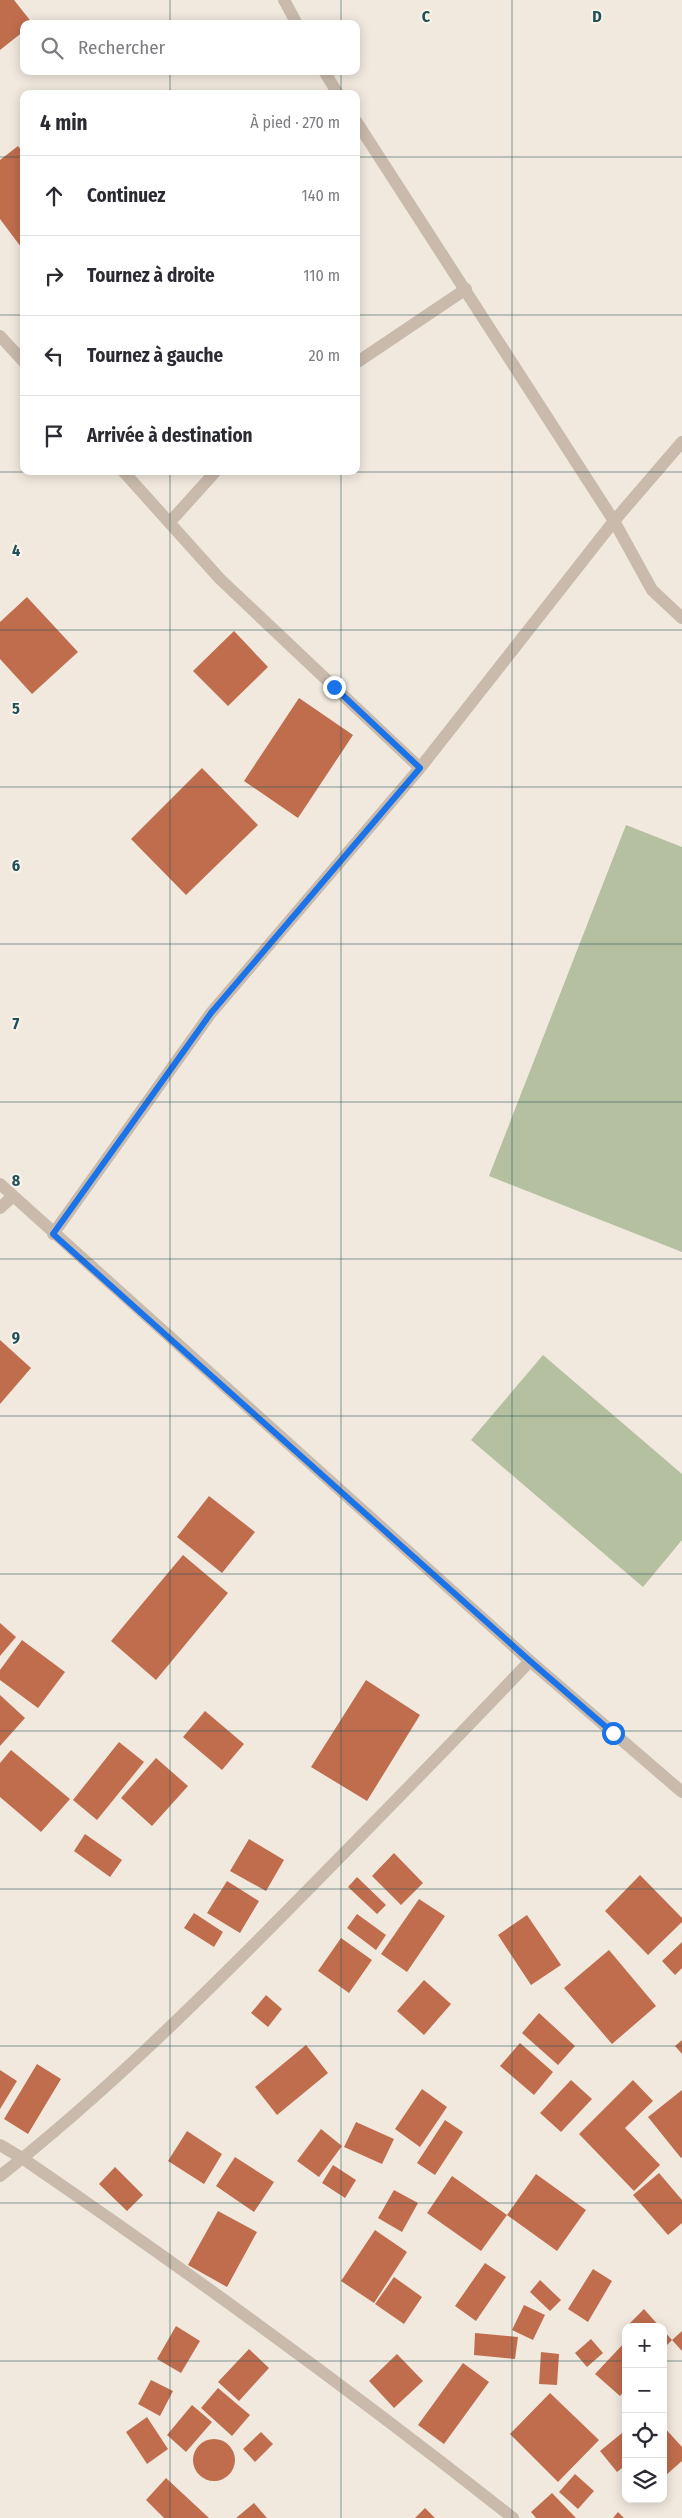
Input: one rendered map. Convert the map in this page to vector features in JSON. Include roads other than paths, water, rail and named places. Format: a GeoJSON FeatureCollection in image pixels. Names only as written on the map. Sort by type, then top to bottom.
{"type":"FeatureCollection","features":[{"type":"Feature","properties":{"kind":"street"},"geometry":{"type":"LineString","coordinates":[[284,0],[295,20]]}},
{"type":"Feature","properties":{"kind":"street"},"geometry":{"type":"LineString","coordinates":[[326,75],[336,90]]}},
{"type":"Feature","properties":{"kind":"street"},"geometry":{"type":"LineString","coordinates":[[360,127],[614,521],[652,590],[682,618]]}},
{"type":"Feature","properties":{"kind":"street"},"geometry":{"type":"LineString","coordinates":[[360,360],[466,289]]}},
{"type":"Feature","properties":{"kind":"street"},"geometry":{"type":"LineString","coordinates":[[0,336],[20,358]]}},
{"type":"Feature","properties":{"kind":"street"},"geometry":{"type":"LineString","coordinates":[[53,1234],[211,1013],[420,768],[614,521],[682,442]]}},
{"type":"Feature","properties":{"kind":"street"},"geometry":{"type":"LineString","coordinates":[[128,475],[220,578],[420,768]]}},
{"type":"Feature","properties":{"kind":"street"},"geometry":{"type":"LineString","coordinates":[[170,522],[212,475]]}},
{"type":"Feature","properties":{"kind":"street"},"geometry":{"type":"LineString","coordinates":[[0,1184],[53,1234],[530,1661],[682,1792]]}},
{"type":"Feature","properties":{"kind":"street"},"geometry":{"type":"LineString","coordinates":[[0,1208],[13,1196]]}},
{"type":"Feature","properties":{"kind":"street"},"geometry":{"type":"LineString","coordinates":[[0,2176],[87,2105],[155,2042],[395,1802],[530,1661]]}},
{"type":"Feature","properties":{"kind":"street"},"geometry":{"type":"LineString","coordinates":[[0,2145],[22,2158],[280,2339],[513,2518]]}}]}
